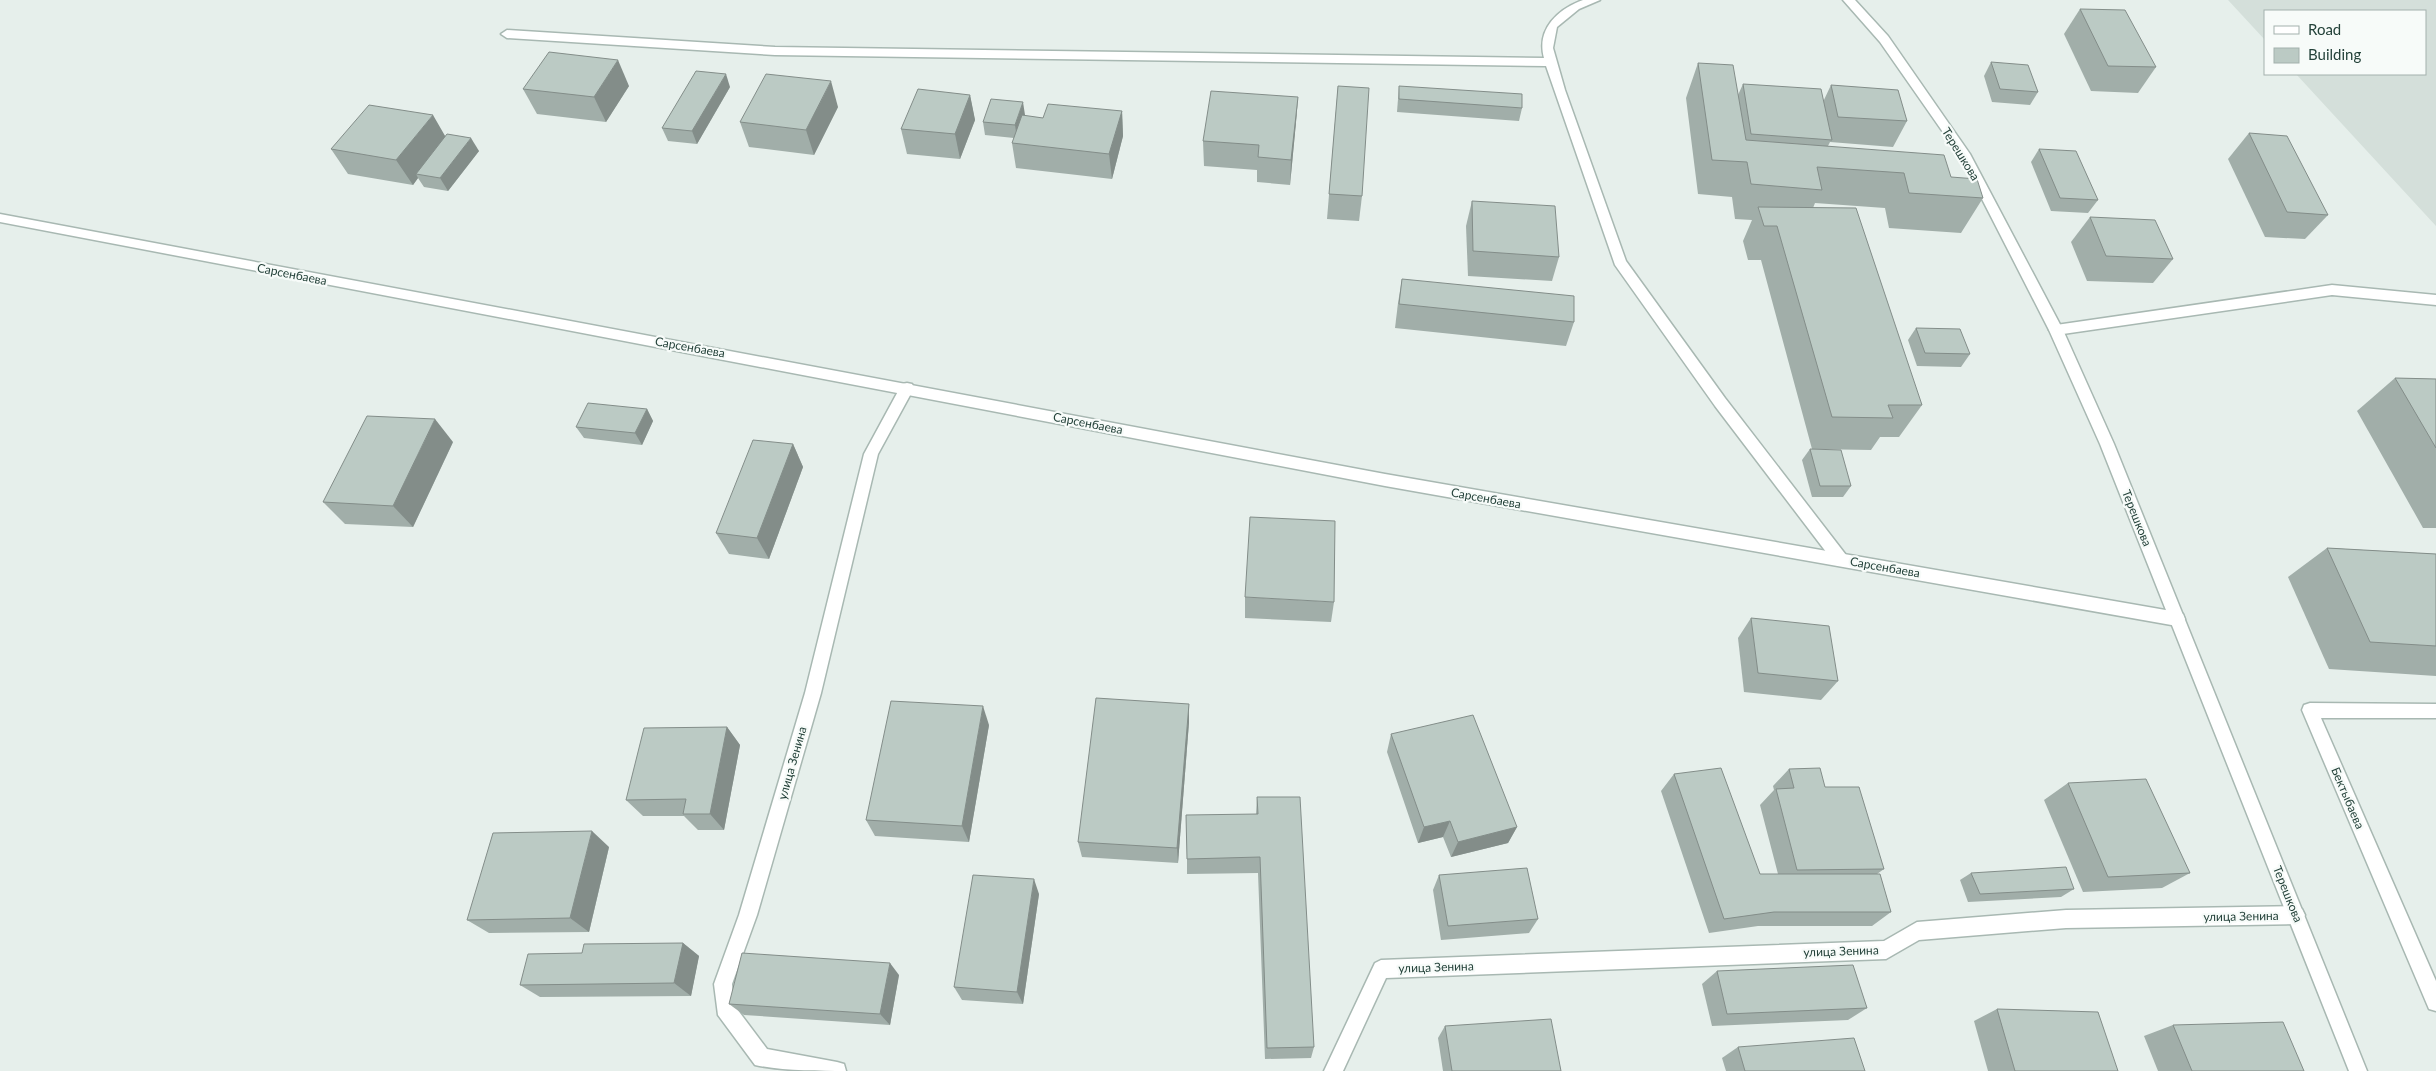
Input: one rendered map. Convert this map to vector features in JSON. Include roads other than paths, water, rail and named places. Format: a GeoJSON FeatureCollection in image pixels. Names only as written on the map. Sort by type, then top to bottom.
{"type":"FeatureCollection","features":[{"type":"Feature","properties":{"kind":"street"},"geometry":{"type":"LineString","coordinates":[[1594,0],[1575,7],[1552,26],[1547,48],[1620,262],[1720,402],[1841,560]]}},
{"type":"Feature","properties":{"kind":"street","name":"Терешкова"},"geometry":{"type":"LineString","coordinates":[[1849,0],[1884,39],[1966,157],[2056,330],[2107,444],[2178,618],[2358,1071]]}},
{"type":"Feature","properties":{"kind":"street"},"geometry":{"type":"LineString","coordinates":[[507,34],[775,51],[1551,62]]}},
{"type":"Feature","properties":{"kind":"street","name":"Сарсенбаева"},"geometry":{"type":"LineString","coordinates":[[0,218],[907,388],[1385,480],[2178,618]]}},
{"type":"Feature","properties":{"kind":"street"},"geometry":{"type":"LineString","coordinates":[[2056,330],[2332,290],[2436,300]]}},
{"type":"Feature","properties":{"kind":"street","name":"улица Зенина"},"geometry":{"type":"LineString","coordinates":[[837,1071],[762,1058],[724,1008],[723,984],[748,915],[813,693],[872,454],[907,388]]}},
{"type":"Feature","properties":{"kind":"street","name":"Бектыбаева"},"geometry":{"type":"LineString","coordinates":[[2436,711],[2310,710],[2436,1002]]}},
{"type":"Feature","properties":{"kind":"street","name":"улица Зенина"},"geometry":{"type":"LineString","coordinates":[[1333,1071],[1381,969],[1886,950],[1917,931],[2046,920],[2296,915]]}}]}
